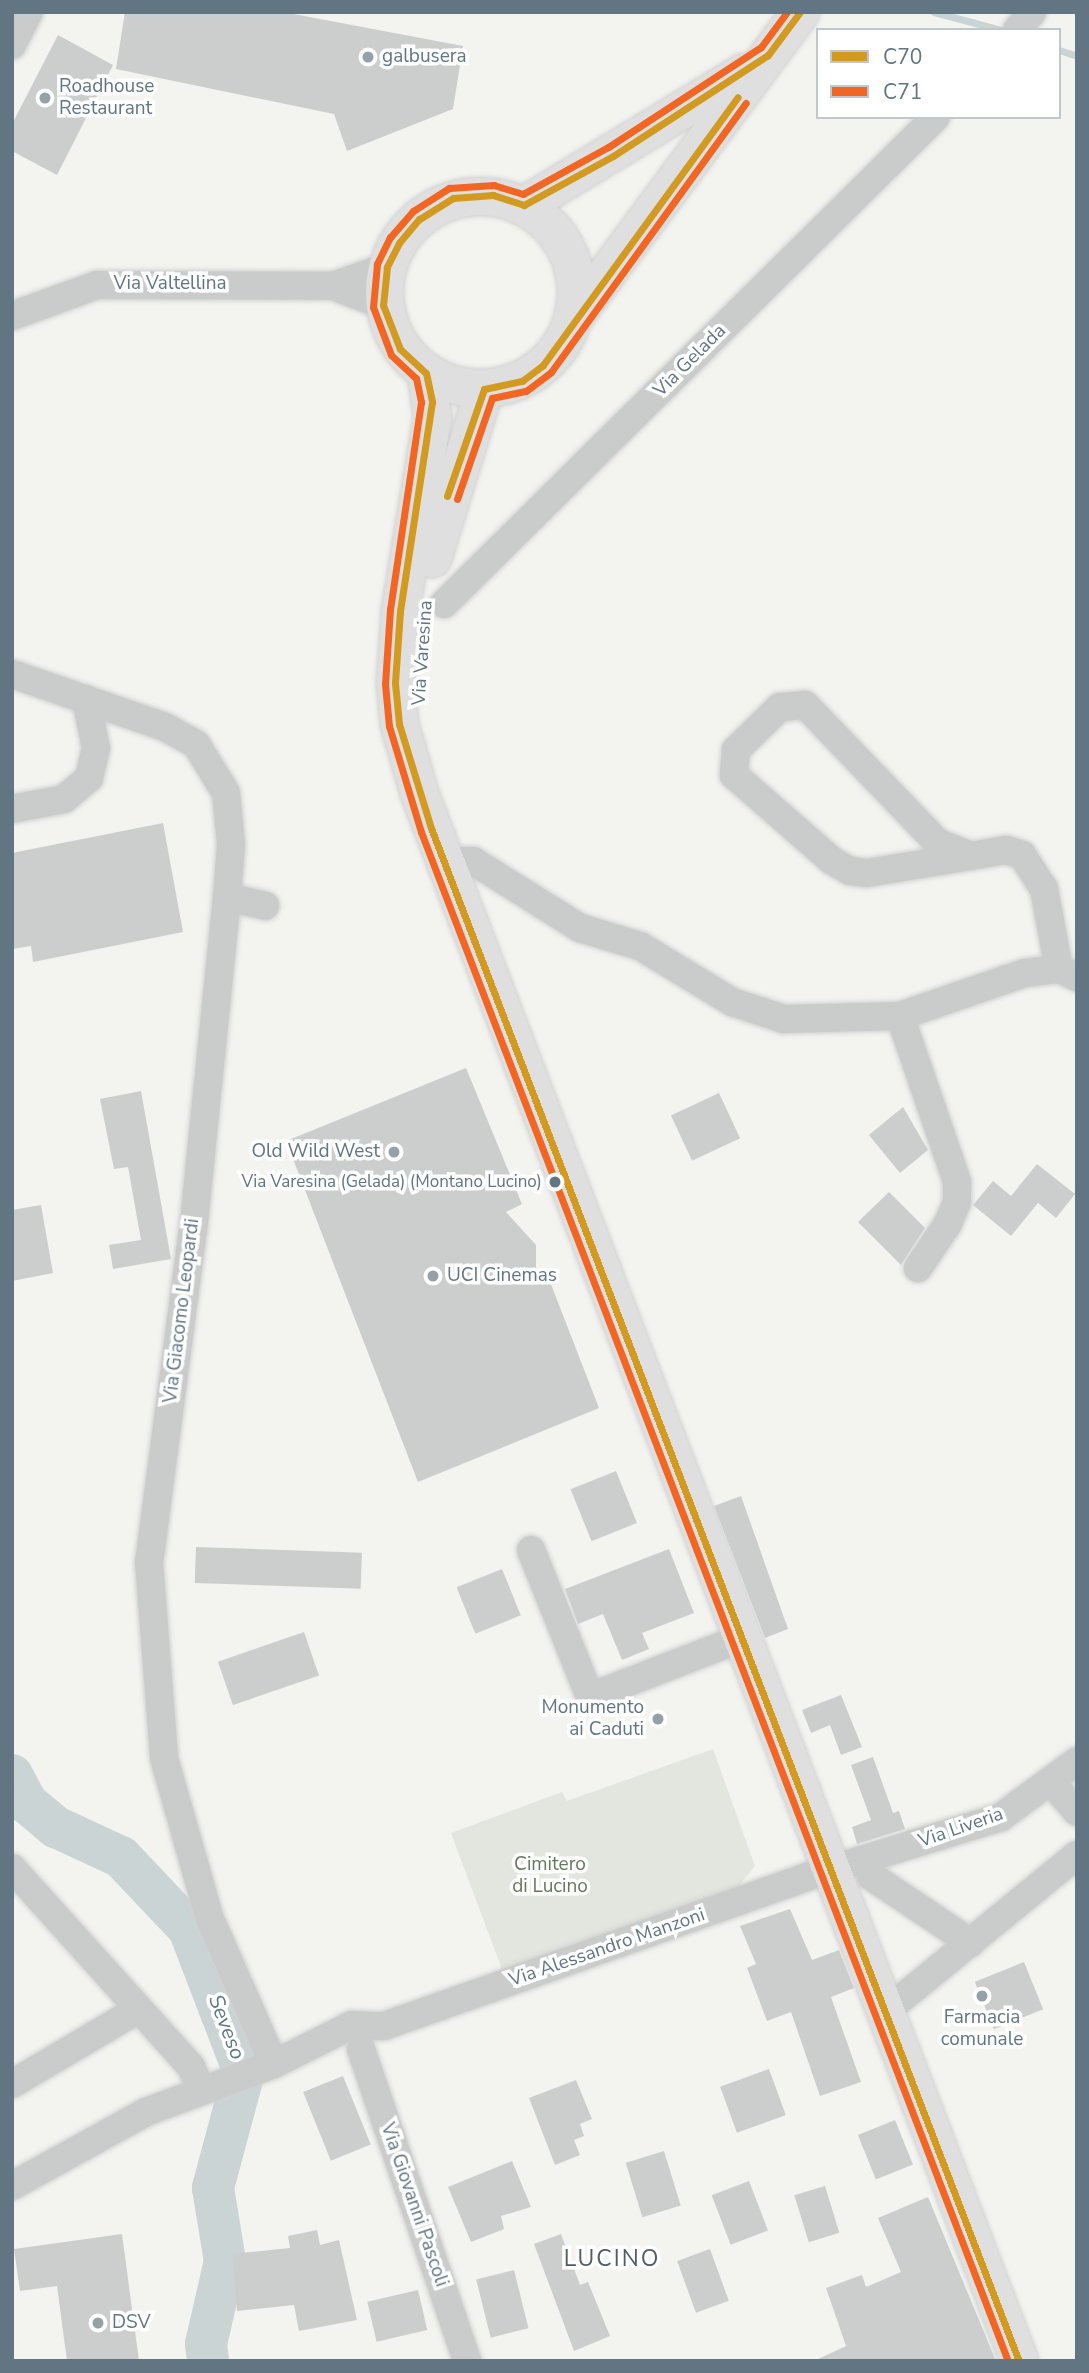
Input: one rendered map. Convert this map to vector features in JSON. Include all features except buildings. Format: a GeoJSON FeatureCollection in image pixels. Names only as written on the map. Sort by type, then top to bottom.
{"type":"FeatureCollection","features":[{"type":"Feature","properties":{"kind":"main road"},"geometry":{"type":"LineString","coordinates":[[575,315],[575,267],[552,226],[524,205],[493,195],[453,198],[419,219],[387,267],[383,305],[400,349],[426,373],[456,387],[484,388],[522,381],[543,365],[575,315],[800,12]]}},
{"type":"Feature","properties":{"kind":"main road"},"geometry":{"type":"LineString","coordinates":[[524,205],[706,100],[768,55]]}},
{"type":"Feature","properties":{"kind":"main road","name":"Via Varesina"},"geometry":{"type":"LineString","coordinates":[[419,793],[399,724],[396,683],[400,611],[432,417],[426,373]]}},
{"type":"Feature","properties":{"kind":"main road","name":"Via Varesina"},"geometry":{"type":"LineString","coordinates":[[419,793],[422,639],[435,540],[484,388]]}},
{"type":"Feature","properties":{"kind":"main road"},"geometry":{"type":"LineString","coordinates":[[419,793],[1019,2361]]}},
{"type":"Feature","properties":{"kind":"street"},"geometry":{"type":"LineString","coordinates":[[12,45],[29,12]]}},
{"type":"Feature","properties":{"kind":"street"},"geometry":{"type":"LineString","coordinates":[[1019,28],[1032,12]]}},
{"type":"Feature","properties":{"kind":"street","name":"Via Gelada"},"geometry":{"type":"LineString","coordinates":[[444,604],[934,119]]}},
{"type":"Feature","properties":{"kind":"street","name":"Via Valtellina"},"geometry":{"type":"LineString","coordinates":[[333,286],[387,267]]}},
{"type":"Feature","properties":{"kind":"street","name":"Via Valtellina"},"geometry":{"type":"LineString","coordinates":[[12,316],[74,291],[116,283],[333,286],[383,305]]}},
{"type":"Feature","properties":{"kind":"street","name":"Via Giacomo Leopardi"},"geometry":{"type":"LineString","coordinates":[[12,674],[165,727],[195,744],[214,768],[226,793],[231,844],[227,897],[193,1229],[149,1562],[164,1758],[210,1919],[266,2067]]}},
{"type":"Feature","properties":{"kind":"street"},"geometry":{"type":"LineString","coordinates":[[12,809],[64,799],[89,778],[96,748],[86,699]]}},
{"type":"Feature","properties":{"kind":"street"},"geometry":{"type":"LineString","coordinates":[[444,861],[473,861],[580,928],[640,946],[757,1014],[798,1019],[900,1016],[991,981],[1068,973],[1044,888],[1034,866],[1006,850],[971,856],[850,871],[831,860],[734,775],[736,750],[780,707],[805,705],[938,843],[971,856]]}},
{"type":"Feature","properties":{"kind":"street"},"geometry":{"type":"LineString","coordinates":[[227,897],[265,906]]}},
{"type":"Feature","properties":{"kind":"street"},"geometry":{"type":"LineString","coordinates":[[900,1016],[957,1182],[957,1202],[947,1226],[918,1268]]}},
{"type":"Feature","properties":{"kind":"street"},"geometry":{"type":"LineString","coordinates":[[531,1550],[590,1697],[742,1639]]}},
{"type":"Feature","properties":{"kind":"street","name":"Via Liveria"},"geometry":{"type":"LineString","coordinates":[[831,1870],[1001,1817],[1052,1783],[1077,1760]]}},
{"type":"Feature","properties":{"kind":"street"},"geometry":{"type":"LineString","coordinates":[[1052,1783],[1077,1812]]}},
{"type":"Feature","properties":{"kind":"street"},"geometry":{"type":"LineString","coordinates":[[885,2012],[1077,1855]]}},
{"type":"Feature","properties":{"kind":"street"},"geometry":{"type":"LineString","coordinates":[[12,1868],[208,2088]]}},
{"type":"Feature","properties":{"kind":"street","name":"Via Alessandro Manzoni"},"geometry":{"type":"LineString","coordinates":[[12,2186],[120,2124],[266,2067],[352,2025],[384,2026],[831,1870]]}},
{"type":"Feature","properties":{"kind":"street"},"geometry":{"type":"LineString","coordinates":[[872,1876],[971,1943]]}},
{"type":"Feature","properties":{"kind":"street"},"geometry":{"type":"LineString","coordinates":[[12,2084],[137,2010]]}},
{"type":"Feature","properties":{"kind":"street","name":"Via Alessandro Manzoni"},"geometry":{"type":"LineString","coordinates":[[266,2067],[361,2049],[384,2026]]}},
{"type":"Feature","properties":{"kind":"street","name":"Via Giovanni Pascoli"},"geometry":{"type":"LineString","coordinates":[[361,2049],[467,2361]]}},
{"type":"Feature","properties":{"kind":"green space","name":"Cimitero di Lucino"},"geometry":{"type":"Polygon","coordinates":[[[713,1749],[755,1866],[738,1887],[503,1972],[451,1833],[562,1792],[567,1801],[713,1749]]]}},
{"type":"Feature","properties":{"kind":"waterway"},"geometry":{"type":"LineString","coordinates":[[934,12],[994,28]]}},
{"type":"Feature","properties":{"kind":"waterway"},"geometry":{"type":"LineString","coordinates":[[1061,51],[1077,56]]}},
{"type":"Feature","properties":{"kind":"waterway","name":"Seveso"},"geometry":{"type":"LineString","coordinates":[[12,1775],[27,1803],[56,1827],[121,1857],[189,1929],[244,2072],[213,2188],[225,2261],[206,2344],[208,2361]]}},
{"type":"Feature","properties":{"kind":"transit line","name":"C71"},"geometry":{"type":"LineString","coordinates":[[787,12],[761,47],[608,147],[523,194],[494,185],[449,188],[413,211],[390,237],[377,264],[373,307],[391,355],[416,378],[421,402],[390,609],[385,684],[389,726],[421,832],[1008,2361]]}},
{"type":"Feature","properties":{"kind":"transit line","name":"C70"},"geometry":{"type":"LineString","coordinates":[[800,12],[768,55],[613,156],[524,205],[493,195],[453,198],[419,219],[399,243],[387,267],[383,305],[400,349],[426,373],[432,402],[400,611],[395,683],[399,724],[431,828],[1019,2361]]}},
{"type":"Feature","properties":{"kind":"transit line","name":"C70"},"geometry":{"type":"LineString","coordinates":[[447,496],[484,389],[522,381],[543,365],[738,97]]}},
{"type":"Feature","properties":{"kind":"transit line","name":"C71"},"geometry":{"type":"LineString","coordinates":[[457,499],[492,398],[526,391],[551,372],[746,103]]}},
{"type":"Feature","properties":{"kind":"place","name":"galbusera"},"geometry":{"type":"Point","coordinates":[368,57]}},
{"type":"Feature","properties":{"kind":"place","name":"Roadhouse Restaurant"},"geometry":{"type":"Point","coordinates":[45,98]}},
{"type":"Feature","properties":{"kind":"place","name":"Old Wild West"},"geometry":{"type":"Point","coordinates":[394,1152]}},
{"type":"Feature","properties":{"kind":"place","name":"Via Varesina (Gelada) (Montano Lucino)"},"geometry":{"type":"Point","coordinates":[555,1182]}},
{"type":"Feature","properties":{"kind":"place","name":"UCI Cinemas"},"geometry":{"type":"Point","coordinates":[433,1276]}},
{"type":"Feature","properties":{"kind":"place","name":"Monumento ai Caduti"},"geometry":{"type":"Point","coordinates":[658,1719]}},
{"type":"Feature","properties":{"kind":"place","name":"Farmacia comunale"},"geometry":{"type":"Point","coordinates":[982,1996]}},
{"type":"Feature","properties":{"kind":"place","name":"DSV"},"geometry":{"type":"Point","coordinates":[98,2323]}},
{"type":"Feature","properties":{"kind":"district","name":"LUCINO"},"geometry":{"type":"Point","coordinates":[612,2259]}}]}
